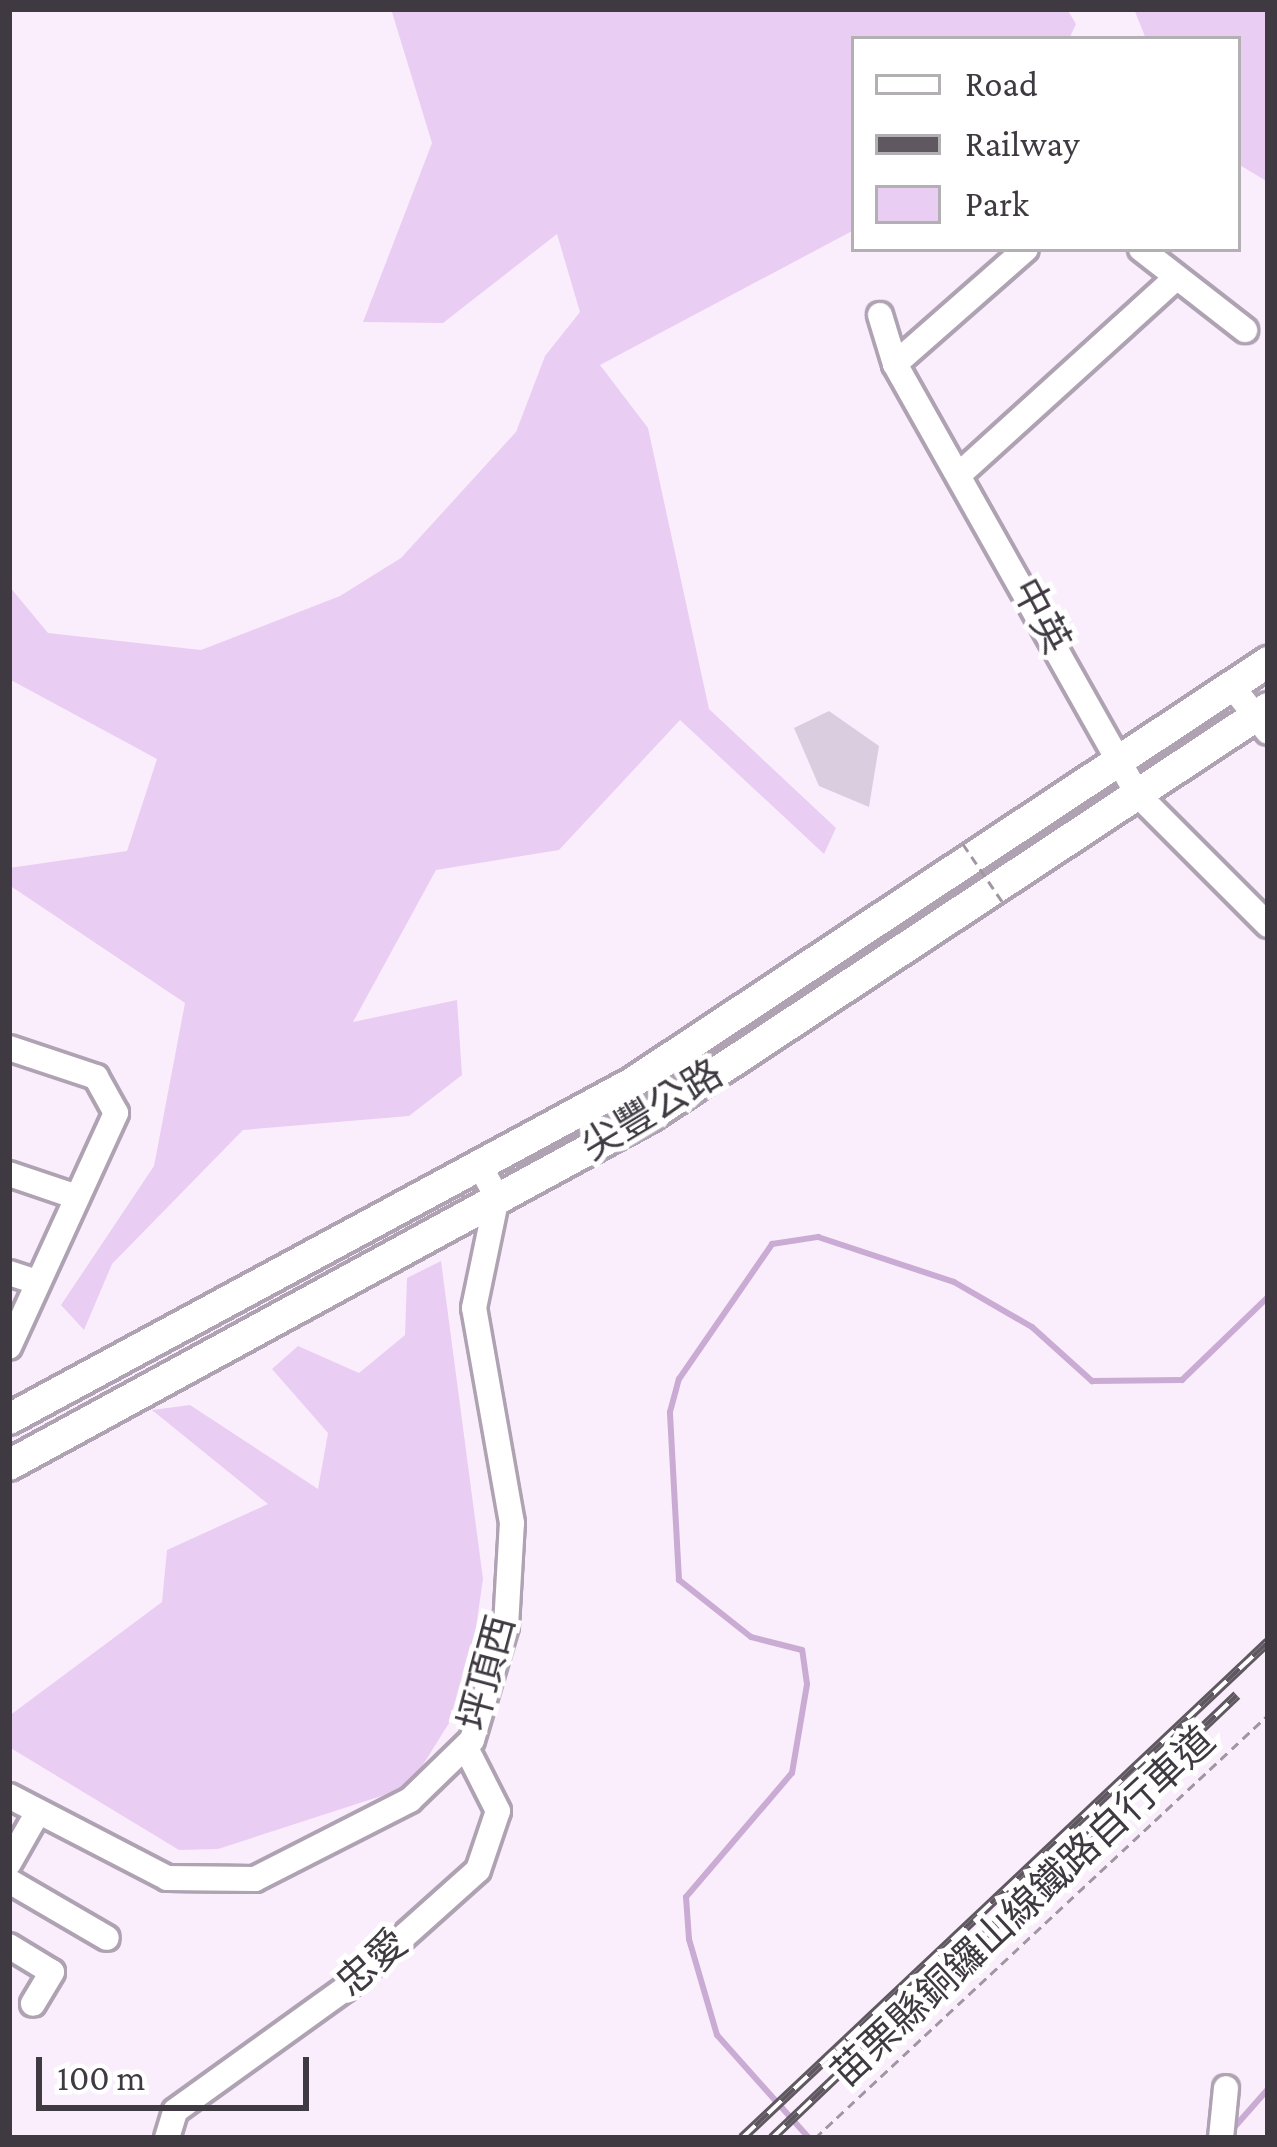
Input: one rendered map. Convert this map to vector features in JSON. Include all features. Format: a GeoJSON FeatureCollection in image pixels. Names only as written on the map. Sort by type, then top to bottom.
{"type":"FeatureCollection","features":[{"type":"Feature","properties":{"kind":"main road","name":"尖豐公路"},"geometry":{"type":"LineString","coordinates":[[9,1419],[632,1083],[972,848],[1119,760],[1268,662]]}},
{"type":"Feature","properties":{"kind":"main road","name":"尖豐公路"},"geometry":{"type":"LineString","coordinates":[[9,1465],[652,1115],[1005,892],[1137,794],[1264,718]]}},
{"type":"Feature","properties":{"kind":"street"},"geometry":{"type":"LineString","coordinates":[[895,364],[1023,252]]}},
{"type":"Feature","properties":{"kind":"street"},"geometry":{"type":"LineString","coordinates":[[1145,252],[1175,280],[1245,330]]}},
{"type":"Feature","properties":{"kind":"street"},"geometry":{"type":"LineString","coordinates":[[962,471],[1175,280]]}},
{"type":"Feature","properties":{"kind":"street","name":"中英"},"geometry":{"type":"LineString","coordinates":[[880,315],[895,364],[962,471],[1137,794],[1268,926]]}},
{"type":"Feature","properties":{"kind":"street"},"geometry":{"type":"LineString","coordinates":[[1232,686],[1264,718]]}},
{"type":"Feature","properties":{"kind":"street"},"geometry":{"type":"LineString","coordinates":[[972,848],[1005,892]]}},
{"type":"Feature","properties":{"kind":"street"},"geometry":{"type":"LineString","coordinates":[[9,1048],[96,1077],[116,1113],[74,1196],[9,1347]]}},
{"type":"Feature","properties":{"kind":"street"},"geometry":{"type":"LineString","coordinates":[[479,1164],[497,1197]]}},
{"type":"Feature","properties":{"kind":"street"},"geometry":{"type":"LineString","coordinates":[[9,1174],[74,1196]]}},
{"type":"Feature","properties":{"kind":"street","name":"坪頂西"},"geometry":{"type":"LineString","coordinates":[[9,1796],[167,1878],[255,1879],[410,1800],[466,1748],[506,1626],[512,1523],[474,1308],[497,1197]]}},
{"type":"Feature","properties":{"kind":"street"},"geometry":{"type":"LineString","coordinates":[[9,1273],[37,1282]]}},
{"type":"Feature","properties":{"kind":"street","name":"忠愛"},"geometry":{"type":"LineString","coordinates":[[167,2138],[175,2111],[344,1988],[478,1870],[498,1811],[466,1748]]}},
{"type":"Feature","properties":{"kind":"street"},"geometry":{"type":"LineString","coordinates":[[9,1863],[38,1812]]}},
{"type":"Feature","properties":{"kind":"street"},"geometry":{"type":"LineString","coordinates":[[9,1881],[107,1938]]}},
{"type":"Feature","properties":{"kind":"street"},"geometry":{"type":"LineString","coordinates":[[9,1946],[52,1972],[33,2004]]}},
{"type":"Feature","properties":{"kind":"street"},"geometry":{"type":"LineString","coordinates":[[1221,2138],[1226,2088]]}},
{"type":"Feature","properties":{"kind":"path"},"geometry":{"type":"LineString","coordinates":[[972,848],[1005,892]]}},
{"type":"Feature","properties":{"kind":"path","name":"苗栗縣銅鑼山線鐵路自行車道"},"geometry":{"type":"LineString","coordinates":[[815,2138],[1268,1715]]}},
{"type":"Feature","properties":{"kind":"green space"},"geometry":{"type":"Polygon","coordinates":[[[391,9],[1067,9],[1076,24],[1070,36],[851,36],[851,232],[600,365],[648,428],[709,709],[836,828],[824,854],[680,720],[559,850],[436,870],[353,1022],[457,1000],[462,1075],[409,1116],[243,1130],[112,1264],[84,1330],[61,1305],[154,1166],[185,1003],[9,885],[9,868],[127,851],[157,759],[9,679],[9,586],[48,633],[201,650],[340,596],[401,558],[516,432],[545,356],[580,312],[557,234],[443,323],[363,322],[432,143],[391,9]]]}},
{"type":"Feature","properties":{"kind":"green space"},"geometry":{"type":"Polygon","coordinates":[[[1134,9],[1268,9],[1268,182],[1241,166],[1241,36],[1145,36],[1134,9]]]}},
{"type":"Feature","properties":{"kind":"green space"},"geometry":{"type":"Polygon","coordinates":[[[441,1261],[483,1579],[466,1696],[409,1787],[218,1849],[179,1850],[9,1747],[9,1716],[162,1602],[167,1550],[268,1504],[152,1410],[190,1405],[318,1489],[328,1433],[272,1369],[298,1346],[359,1373],[405,1335],[407,1278],[441,1261]]]}},
{"type":"Feature","properties":{"kind":"building"},"geometry":{"type":"Polygon","coordinates":[[[829,711],[879,746],[869,807],[819,786],[794,728],[829,711]]]}},
{"type":"Feature","properties":{"kind":"waterway"},"geometry":{"type":"LineString","coordinates":[[809,2138],[717,2035],[689,1939],[686,1897],[792,1773],[807,1684],[802,1650],[751,1637],[679,1580],[670,1412],[679,1379],[772,1244],[818,1237],[954,1282],[1032,1327],[1092,1381],[1182,1380],[1268,1297]]}},
{"type":"Feature","properties":{"kind":"waterway"},"geometry":{"type":"LineString","coordinates":[[1231,2131],[1268,2089]]}},
{"type":"Feature","properties":{"kind":"railway"},"geometry":{"type":"LineString","coordinates":[[742,2138],[1268,1642]]}},
{"type":"Feature","properties":{"kind":"railway"},"geometry":{"type":"LineString","coordinates":[[772,2138],[1237,1695]]}}]}
